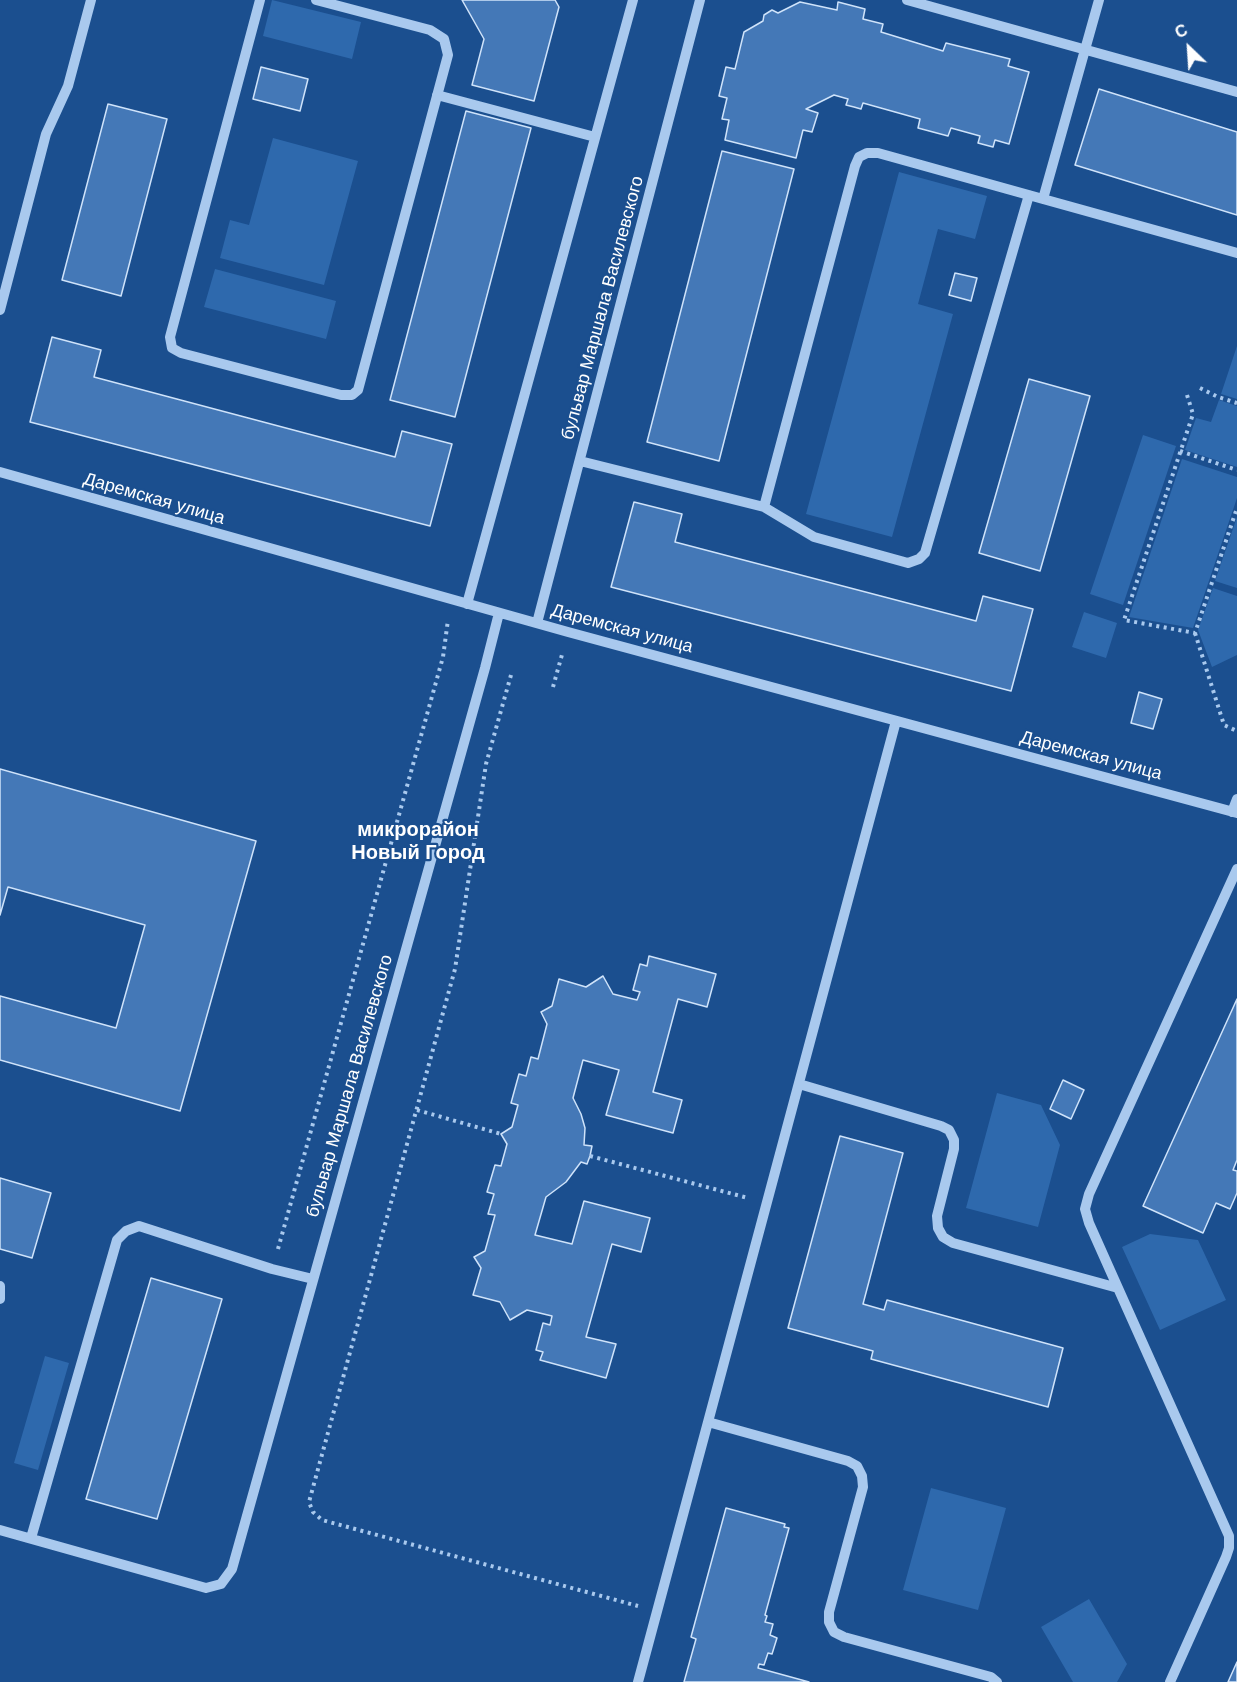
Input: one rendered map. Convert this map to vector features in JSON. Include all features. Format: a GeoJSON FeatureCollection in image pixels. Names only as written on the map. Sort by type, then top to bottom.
{"type":"FeatureCollection","features":[{"type":"Feature","properties":{"kind":"street"},"geometry":{"type":"LineString","coordinates":[[0,310],[46,134],[68,86],[91,0]]}},
{"type":"Feature","properties":{"kind":"street"},"geometry":{"type":"LineString","coordinates":[[260,0],[170,337],[172,348],[181,353],[341,395],[352,395],[358,390],[448,54],[444,39],[430,30],[316,0]]}},
{"type":"Feature","properties":{"kind":"street"},"geometry":{"type":"LineString","coordinates":[[467,604],[633,0]]}},
{"type":"Feature","properties":{"kind":"street","name":"бульвар Маршала Василевского"},"geometry":{"type":"LineString","coordinates":[[537,623],[700,0]]}},
{"type":"Feature","properties":{"kind":"street"},"geometry":{"type":"LineString","coordinates":[[907,0],[1237,92]]}},
{"type":"Feature","properties":{"kind":"street"},"geometry":{"type":"LineString","coordinates":[[1043,199],[1099,0]]}},
{"type":"Feature","properties":{"kind":"street"},"geometry":{"type":"LineString","coordinates":[[437,95],[595,136]]}},
{"type":"Feature","properties":{"kind":"street"},"geometry":{"type":"LineString","coordinates":[[764,507],[859,157],[867,153],[878,153],[1237,253]]}},
{"type":"Feature","properties":{"kind":"street"},"geometry":{"type":"LineString","coordinates":[[580,461],[764,507],[814,537],[908,563],[919,559],[925,553],[1029,195]]}},
{"type":"Feature","properties":{"kind":"street","name":"Даремская улица"},"geometry":{"type":"LineString","coordinates":[[0,472],[499,613],[1234,812]]}},
{"type":"Feature","properties":{"kind":"street","name":"бульвар Маршала Василевского"},"geometry":{"type":"LineString","coordinates":[[31,1538],[206,1588],[221,1584],[232,1569],[499,613]]}},
{"type":"Feature","properties":{"kind":"street"},"geometry":{"type":"LineString","coordinates":[[638,1682],[896,721]]}},
{"type":"Feature","properties":{"kind":"street"},"geometry":{"type":"LineString","coordinates":[[1234,812],[1237,799]]}},
{"type":"Feature","properties":{"kind":"street"},"geometry":{"type":"LineString","coordinates":[[1170,1682],[1226,1557],[1229,1536],[1089,1223],[1085,1209],[1089,1194],[1237,869]]}},
{"type":"Feature","properties":{"kind":"street"},"geometry":{"type":"LineString","coordinates":[[799,1084],[941,1125],[949,1130],[954,1140],[954,1149],[937,1216],[938,1228],[943,1237],[953,1243],[1118,1288]]}},
{"type":"Feature","properties":{"kind":"street"},"geometry":{"type":"LineString","coordinates":[[0,1530],[31,1538],[117,1240],[126,1231],[139,1226],[272,1269],[313,1279]]}},
{"type":"Feature","properties":{"kind":"street"},"geometry":{"type":"LineString","coordinates":[[0,1286],[0,1299]]}},
{"type":"Feature","properties":{"kind":"street"},"geometry":{"type":"LineString","coordinates":[[708,1422],[848,1461],[857,1466],[862,1476],[863,1487],[829,1612],[828,1622],[834,1632],[844,1637],[991,1677],[997,1682]]}},
{"type":"Feature","properties":{"kind":"path"},"geometry":{"type":"LineString","coordinates":[[1200,387],[1218,397],[1237,403]]}},
{"type":"Feature","properties":{"kind":"path"},"geometry":{"type":"LineString","coordinates":[[1187,395],[1192,414],[1124,620],[1195,633]]}},
{"type":"Feature","properties":{"kind":"path"},"geometry":{"type":"LineString","coordinates":[[1180,451],[1237,470]]}},
{"type":"Feature","properties":{"kind":"path"},"geometry":{"type":"LineString","coordinates":[[1237,508],[1195,633],[1224,725],[1237,731]]}},
{"type":"Feature","properties":{"kind":"path"},"geometry":{"type":"LineString","coordinates":[[272,1269],[443,657],[448,619]]}},
{"type":"Feature","properties":{"kind":"path"},"geometry":{"type":"LineString","coordinates":[[553,687],[564,647]]}},
{"type":"Feature","properties":{"kind":"path"},"geometry":{"type":"LineString","coordinates":[[511,675],[486,764],[455,969],[309,1502],[313,1512],[322,1520],[657,1611]]}},
{"type":"Feature","properties":{"kind":"path"},"geometry":{"type":"LineString","coordinates":[[417,1110],[501,1134]]}},
{"type":"Feature","properties":{"kind":"path"},"geometry":{"type":"LineString","coordinates":[[590,1156],[767,1203]]}},
{"type":"Feature","properties":{"kind":"shaded area"},"geometry":{"type":"Polygon","coordinates":[[[272,0],[361,22],[352,59],[263,36],[272,0]]]}},
{"type":"Feature","properties":{"kind":"shaded area"},"geometry":{"type":"Polygon","coordinates":[[[273,138],[358,161],[324,285],[220,258],[230,220],[249,225],[273,138]]]}},
{"type":"Feature","properties":{"kind":"shaded area"},"geometry":{"type":"Polygon","coordinates":[[[899,172],[987,196],[975,239],[938,229],[918,304],[953,314],[892,537],[806,514],[899,172]]]}},
{"type":"Feature","properties":{"kind":"shaded area"},"geometry":{"type":"Polygon","coordinates":[[[215,269],[336,301],[326,339],[204,307],[215,269]]]}},
{"type":"Feature","properties":{"kind":"shaded area"},"geometry":{"type":"Polygon","coordinates":[[[1237,346],[1237,399],[1221,394],[1237,346]]]}},
{"type":"Feature","properties":{"kind":"shaded area"},"geometry":{"type":"Polygon","coordinates":[[[1219,400],[1237,406],[1237,467],[1185,450],[1196,418],[1211,422],[1219,400]]]}},
{"type":"Feature","properties":{"kind":"shaded area"},"geometry":{"type":"Polygon","coordinates":[[[1143,435],[1176,446],[1123,605],[1090,594],[1143,435]]]}},
{"type":"Feature","properties":{"kind":"shaded area"},"geometry":{"type":"Polygon","coordinates":[[[1182,459],[1237,477],[1237,498],[1193,628],[1129,617],[1182,459]]]}},
{"type":"Feature","properties":{"kind":"shaded area"},"geometry":{"type":"Polygon","coordinates":[[[1237,517],[1237,588],[1215,581],[1237,517]]]}},
{"type":"Feature","properties":{"kind":"shaded area"},"geometry":{"type":"Polygon","coordinates":[[[1213,588],[1237,596],[1237,655],[1212,667],[1198,630],[1213,588]]]}},
{"type":"Feature","properties":{"kind":"shaded area"},"geometry":{"type":"Polygon","coordinates":[[[1084,612],[1117,623],[1106,658],[1072,647],[1084,612]]]}},
{"type":"Feature","properties":{"kind":"shaded area"},"geometry":{"type":"Polygon","coordinates":[[[997,1093],[1041,1105],[1060,1145],[1038,1227],[966,1208],[997,1093]]]}},
{"type":"Feature","properties":{"kind":"shaded area"},"geometry":{"type":"Polygon","coordinates":[[[1150,1234],[1198,1240],[1226,1300],[1160,1330],[1122,1247],[1150,1234]]]}},
{"type":"Feature","properties":{"kind":"shaded area"},"geometry":{"type":"Polygon","coordinates":[[[45,1356],[69,1363],[38,1470],[14,1463],[45,1356]]]}},
{"type":"Feature","properties":{"kind":"shaded area"},"geometry":{"type":"Polygon","coordinates":[[[931,1488],[1006,1508],[978,1610],[903,1590],[931,1488]]]}},
{"type":"Feature","properties":{"kind":"shaded area"},"geometry":{"type":"Polygon","coordinates":[[[1089,1599],[1127,1664],[1117,1682],[1073,1682],[1041,1627],[1089,1599]]]}},
{"type":"Feature","properties":{"kind":"building"},"geometry":{"type":"Polygon","coordinates":[[[462,0],[555,0],[559,7],[534,101],[472,85],[484,39],[462,0]]]}},
{"type":"Feature","properties":{"kind":"building"},"geometry":{"type":"Polygon","coordinates":[[[800,2],[837,10],[838,2],[865,9],[863,19],[883,24],[881,32],[943,51],[946,43],[1010,59],[1008,66],[1029,72],[1009,144],[995,140],[993,147],[978,143],[980,136],[951,128],[948,136],[918,128],[920,119],[863,103],[861,109],[846,105],[848,99],[834,95],[806,109],[818,113],[812,132],[803,130],[796,158],[725,140],[729,120],[722,119],[727,98],[719,96],[726,67],[735,69],[744,32],[763,21],[764,15],[772,10],[778,13],[800,2]]]}},
{"type":"Feature","properties":{"kind":"building"},"geometry":{"type":"Polygon","coordinates":[[[261,67],[308,79],[300,111],[253,99],[261,67]]]}},
{"type":"Feature","properties":{"kind":"building"},"geometry":{"type":"Polygon","coordinates":[[[1099,89],[1237,132],[1237,215],[1075,165],[1099,89]]]}},
{"type":"Feature","properties":{"kind":"building"},"geometry":{"type":"Polygon","coordinates":[[[108,104],[167,119],[121,296],[62,280],[108,104]]]}},
{"type":"Feature","properties":{"kind":"building"},"geometry":{"type":"Polygon","coordinates":[[[466,111],[531,128],[455,417],[390,400],[466,111]]]}},
{"type":"Feature","properties":{"kind":"building"},"geometry":{"type":"Polygon","coordinates":[[[722,151],[794,169],[719,461],[647,442],[722,151]]]}},
{"type":"Feature","properties":{"kind":"building"},"geometry":{"type":"Polygon","coordinates":[[[955,273],[977,278],[971,301],[949,295],[955,273]]]}},
{"type":"Feature","properties":{"kind":"building"},"geometry":{"type":"Polygon","coordinates":[[[52,337],[101,350],[94,377],[395,457],[402,431],[452,444],[430,526],[30,422],[52,337]]]}},
{"type":"Feature","properties":{"kind":"building"},"geometry":{"type":"Polygon","coordinates":[[[1029,379],[1090,396],[1040,571],[979,553],[1029,379]]]}},
{"type":"Feature","properties":{"kind":"building"},"geometry":{"type":"Polygon","coordinates":[[[634,502],[682,514],[675,542],[976,621],[983,596],[1033,609],[1011,691],[611,587],[634,502]]]}},
{"type":"Feature","properties":{"kind":"building"},"geometry":{"type":"Polygon","coordinates":[[[1139,692],[1162,699],[1153,729],[1131,723],[1139,692]]]}},
{"type":"Feature","properties":{"kind":"building"},"geometry":{"type":"Polygon","coordinates":[[[0,769],[256,841],[180,1111],[0,1060],[0,996],[116,1028],[145,925],[8,887],[0,915],[0,769]]]}},
{"type":"Feature","properties":{"kind":"building"},"geometry":{"type":"Polygon","coordinates":[[[649,956],[716,974],[707,1007],[678,999],[653,1092],[682,1100],[673,1133],[606,1115],[619,1070],[583,1060],[573,1098],[585,1128],[584,1145],[592,1146],[590,1156],[587,1164],[581,1162],[566,1182],[546,1197],[535,1235],[572,1244],[584,1201],[650,1218],[641,1252],[612,1244],[586,1337],[616,1344],[606,1378],[540,1360],[543,1352],[536,1350],[543,1323],[550,1325],[552,1316],[527,1310],[510,1320],[500,1302],[473,1295],[481,1268],[474,1257],[485,1251],[495,1215],[488,1214],[494,1194],[487,1192],[495,1165],[501,1166],[507,1144],[501,1134],[512,1127],[518,1105],[511,1103],[519,1074],[526,1076],[531,1057],[538,1059],[547,1024],[541,1012],[552,1006],[559,979],[586,987],[603,976],[613,994],[637,1000],[640,992],[633,990],[640,964],[647,966],[649,956]]]}},
{"type":"Feature","properties":{"kind":"building"},"geometry":{"type":"Polygon","coordinates":[[[1237,999],[1237,1160],[1233,1170],[1237,1171],[1237,1193],[1230,1209],[1216,1203],[1203,1233],[1143,1206],[1237,999]]]}},
{"type":"Feature","properties":{"kind":"building"},"geometry":{"type":"Polygon","coordinates":[[[1063,1080],[1084,1090],[1071,1119],[1050,1109],[1063,1080]]]}},
{"type":"Feature","properties":{"kind":"building"},"geometry":{"type":"Polygon","coordinates":[[[840,1136],[903,1153],[863,1304],[884,1310],[887,1300],[1063,1348],[1048,1407],[871,1359],[873,1351],[788,1328],[840,1136]]]}},
{"type":"Feature","properties":{"kind":"building"},"geometry":{"type":"Polygon","coordinates":[[[0,1178],[51,1193],[32,1258],[0,1249],[0,1178]]]}},
{"type":"Feature","properties":{"kind":"building"},"geometry":{"type":"Polygon","coordinates":[[[151,1278],[222,1299],[157,1519],[86,1499],[151,1278]]]}},
{"type":"Feature","properties":{"kind":"building"},"geometry":{"type":"Polygon","coordinates":[[[726,1508],[785,1524],[784,1527],[789,1528],[765,1615],[767,1616],[765,1622],[773,1624],[770,1635],[777,1638],[772,1654],[768,1653],[764,1665],[759,1664],[758,1668],[809,1682],[684,1682],[696,1639],[691,1637],[726,1508]]]}},
{"type":"Feature","properties":{"kind":"building"},"geometry":{"type":"Polygon","coordinates":[[[1237,1662],[1237,1682],[1228,1682],[1237,1662]]]}},
{"type":"Feature","properties":{"kind":"district","name":"микрорайон Новый Город"},"geometry":{"type":"Point","coordinates":[418,842]}}]}
